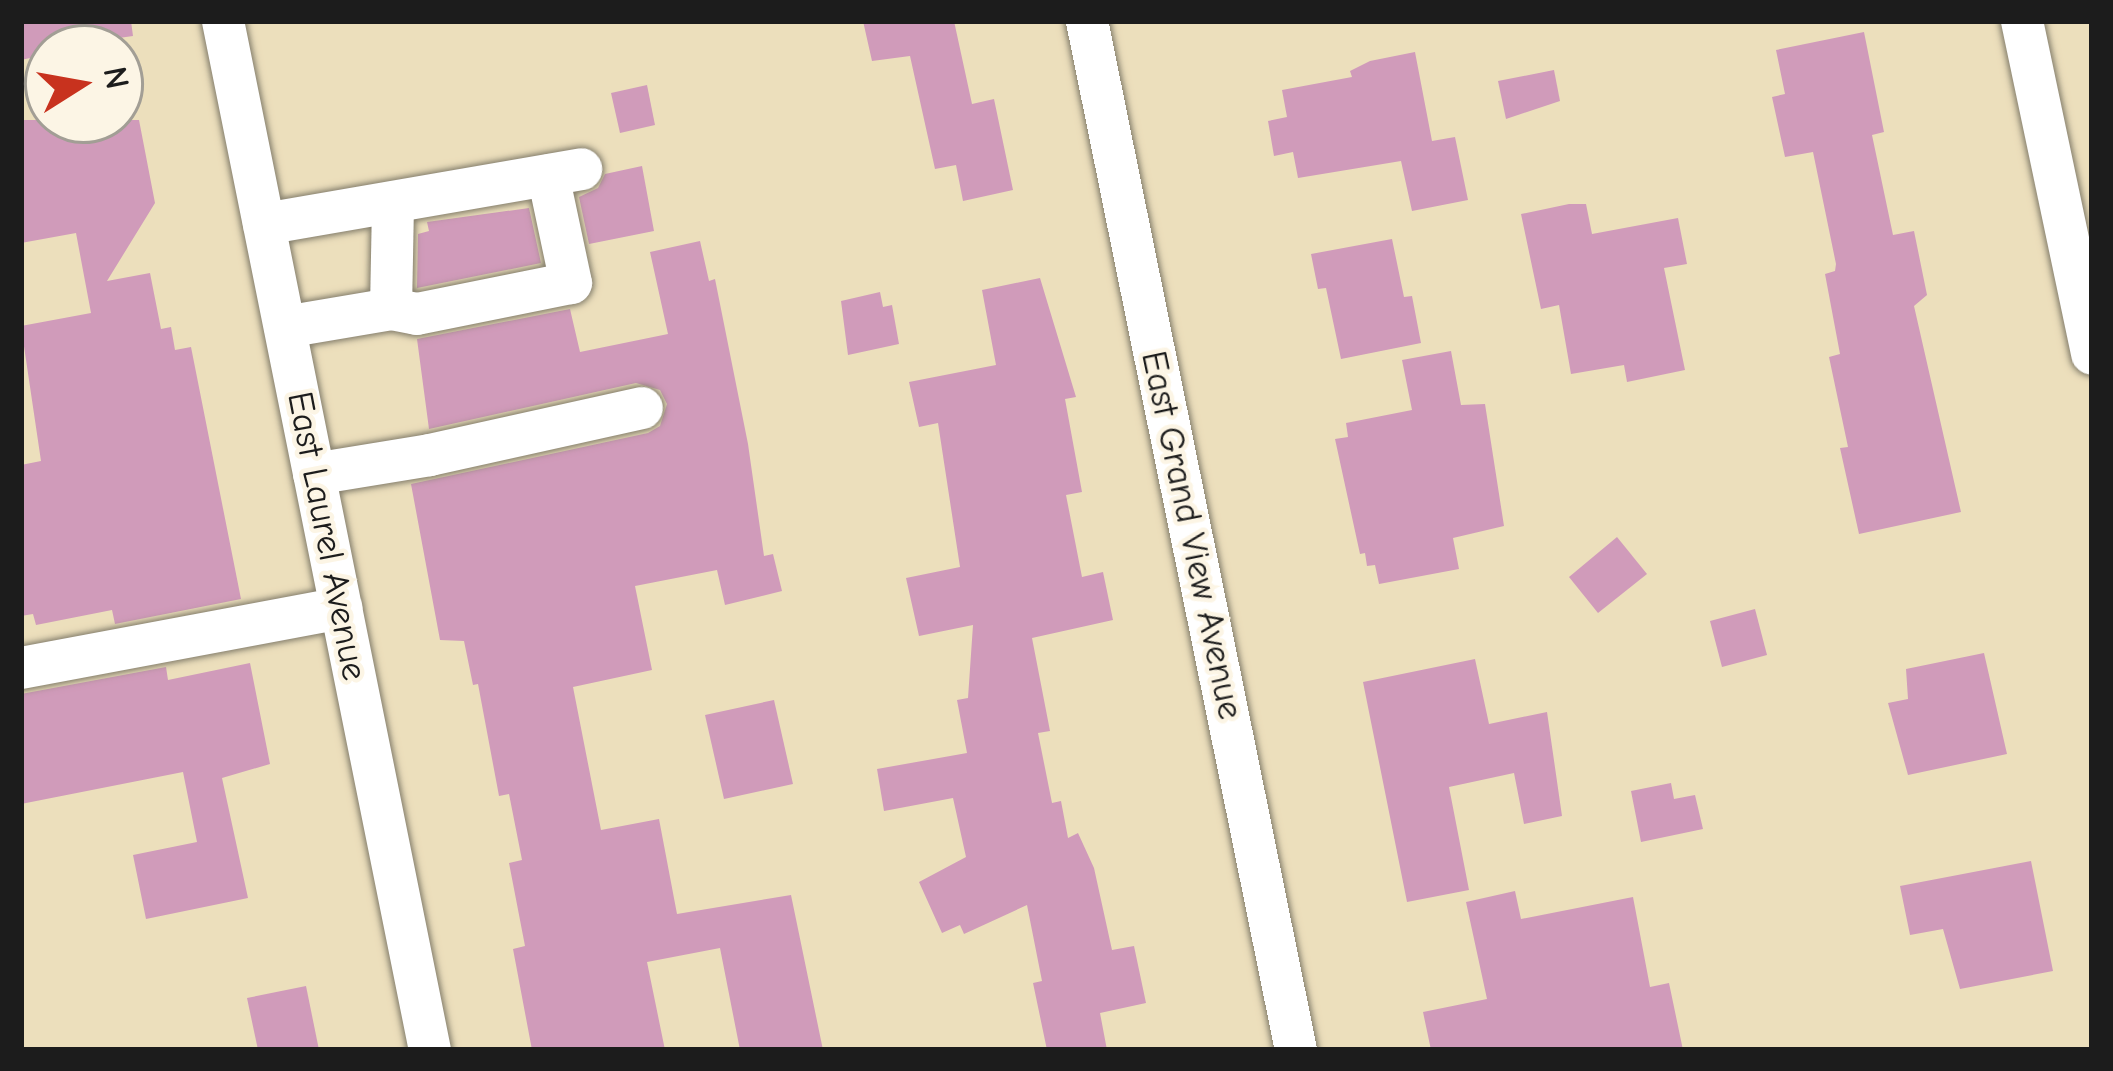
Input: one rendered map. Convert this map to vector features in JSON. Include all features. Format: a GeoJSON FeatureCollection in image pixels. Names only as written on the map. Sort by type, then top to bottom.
{"type":"FeatureCollection","features":[{"type":"Feature","properties":{"kind":"street","name":"East Laurel Avenue"},"geometry":{"type":"LineString","coordinates":[[224,21],[430,1050]]}},
{"type":"Feature","properties":{"kind":"street","name":"East Grand View Avenue"},"geometry":{"type":"LineString","coordinates":[[1087,21],[1296,1050]]}},
{"type":"Feature","properties":{"kind":"street"},"geometry":{"type":"LineString","coordinates":[[2022,21],[2092,354]]}},
{"type":"Feature","properties":{"kind":"street"},"geometry":{"type":"LineString","coordinates":[[264,224],[564,172],[572,283],[417,314],[391,309],[285,327]]}},
{"type":"Feature","properties":{"kind":"street"},"geometry":{"type":"LineString","coordinates":[[391,309],[393,202]]}},
{"type":"Feature","properties":{"kind":"street"},"geometry":{"type":"LineString","coordinates":[[314,474],[430,455],[642,408]]}},
{"type":"Feature","properties":{"kind":"street"},"geometry":{"type":"LineString","coordinates":[[21,668],[341,608]]}},
{"type":"Feature","properties":{"kind":"building"},"geometry":{"type":"Polygon","coordinates":[[[21,21],[131,21],[24,24],[21,60],[21,21]]]}},
{"type":"Feature","properties":{"kind":"building"},"geometry":{"type":"Polygon","coordinates":[[[863,21],[954,21],[972,104],[994,99],[1013,190],[963,201],[956,165],[935,169],[910,56],[872,61],[863,21]]]}},
{"type":"Feature","properties":{"kind":"building"},"geometry":{"type":"Polygon","coordinates":[[[1864,32],[1884,132],[1872,135],[1893,235],[1914,231],[1927,295],[1914,306],[1961,512],[1859,534],[1840,448],[1848,447],[1829,357],[1840,354],[1825,274],[1835,271],[1836,264],[1813,152],[1785,157],[1772,97],[1785,94],[1776,50],[1864,32]]]}},
{"type":"Feature","properties":{"kind":"building"},"geometry":{"type":"Polygon","coordinates":[[[1415,52],[1432,141],[1455,137],[1468,200],[1412,211],[1401,161],[1298,178],[1293,152],[1274,156],[1268,121],[1287,117],[1282,90],[1352,77],[1350,71],[1370,61],[1415,52]]]}},
{"type":"Feature","properties":{"kind":"building"},"geometry":{"type":"Polygon","coordinates":[[[1554,70],[1560,101],[1506,119],[1498,81],[1554,70]]]}},
{"type":"Feature","properties":{"kind":"building"},"geometry":{"type":"Polygon","coordinates":[[[647,85],[655,125],[620,133],[611,93],[647,85]]]}},
{"type":"Feature","properties":{"kind":"building"},"geometry":{"type":"Polygon","coordinates":[[[21,120],[24,144],[144,144],[155,203],[107,281],[150,273],[161,329],[171,327],[175,350],[191,347],[241,599],[115,624],[112,610],[36,625],[33,614],[21,616],[21,465],[41,461],[21,326],[91,313],[76,233],[21,243],[21,120]]]}},
{"type":"Feature","properties":{"kind":"building"},"geometry":{"type":"Polygon","coordinates":[[[642,166],[654,231],[589,244],[579,197],[598,188],[605,174],[642,166]]]}},
{"type":"Feature","properties":{"kind":"building"},"geometry":{"type":"Polygon","coordinates":[[[1586,204],[1592,234],[1678,218],[1687,264],[1664,268],[1685,370],[1627,382],[1624,365],[1571,374],[1559,305],[1541,309],[1521,214],[1586,204]]]}},
{"type":"Feature","properties":{"kind":"building"},"geometry":{"type":"Polygon","coordinates":[[[529,208],[541,263],[417,288],[418,234],[429,231],[427,222],[529,208]]]}},
{"type":"Feature","properties":{"kind":"building"},"geometry":{"type":"Polygon","coordinates":[[[1392,239],[1404,297],[1412,296],[1421,343],[1341,359],[1326,288],[1318,289],[1311,254],[1392,239]]]}},
{"type":"Feature","properties":{"kind":"building"},"geometry":{"type":"Polygon","coordinates":[[[700,241],[709,281],[715,279],[748,444],[764,556],[773,554],[782,591],[725,605],[717,570],[635,586],[652,670],[573,687],[601,830],[659,819],[677,914],[791,895],[823,1050],[740,1050],[720,948],[647,962],[665,1050],[532,1050],[513,949],[525,946],[509,863],[522,860],[509,794],[499,796],[478,684],[473,685],[464,641],[440,640],[411,484],[648,433],[660,426],[667,404],[660,390],[636,383],[429,429],[417,339],[570,309],[580,352],[668,334],[650,252],[700,241]]]}},
{"type":"Feature","properties":{"kind":"building"},"geometry":{"type":"Polygon","coordinates":[[[1040,278],[1076,397],[1065,399],[1082,492],[1066,495],[1082,577],[1103,572],[1113,620],[1032,638],[1050,731],[1038,733],[1052,803],[1061,801],[1068,838],[1078,833],[1094,868],[1112,950],[1134,946],[1146,1003],[1100,1013],[1107,1050],[1047,1050],[1033,983],[1042,981],[1027,905],[964,934],[960,925],[942,933],[919,882],[966,857],[953,798],[884,811],[877,769],[967,753],[957,700],[968,698],[973,625],[919,636],[906,578],[960,567],[938,423],[919,427],[909,382],[996,365],[982,290],[1040,278]]]}},
{"type":"Feature","properties":{"kind":"building"},"geometry":{"type":"Polygon","coordinates":[[[880,292],[883,307],[892,305],[899,344],[848,355],[841,301],[880,292]]]}},
{"type":"Feature","properties":{"kind":"building"},"geometry":{"type":"Polygon","coordinates":[[[1451,351],[1461,405],[1485,404],[1504,526],[1453,538],[1459,569],[1379,584],[1375,565],[1367,566],[1365,553],[1360,554],[1335,439],[1348,437],[1346,423],[1412,410],[1402,360],[1451,351]]]}},
{"type":"Feature","properties":{"kind":"building"},"geometry":{"type":"Polygon","coordinates":[[[1617,537],[1647,574],[1598,613],[1569,577],[1617,537]]]}},
{"type":"Feature","properties":{"kind":"building"},"geometry":{"type":"Polygon","coordinates":[[[1755,609],[1767,655],[1722,667],[1710,621],[1755,609]]]}},
{"type":"Feature","properties":{"kind":"building"},"geometry":{"type":"Polygon","coordinates":[[[1984,653],[2007,754],[1908,775],[1888,703],[1908,699],[1906,669],[1984,653]]]}},
{"type":"Feature","properties":{"kind":"building"},"geometry":{"type":"Polygon","coordinates":[[[1475,659],[1489,724],[1547,712],[1562,816],[1524,824],[1514,773],[1449,787],[1469,890],[1407,902],[1363,682],[1475,659]]]}},
{"type":"Feature","properties":{"kind":"building"},"geometry":{"type":"Polygon","coordinates":[[[250,663],[270,764],[222,778],[248,898],[146,919],[133,855],[197,842],[183,772],[21,804],[21,694],[166,667],[168,680],[250,663]]]}},
{"type":"Feature","properties":{"kind":"building"},"geometry":{"type":"Polygon","coordinates":[[[774,700],[793,784],[724,799],[705,715],[774,700]]]}},
{"type":"Feature","properties":{"kind":"building"},"geometry":{"type":"Polygon","coordinates":[[[1671,783],[1674,799],[1695,795],[1703,829],[1641,842],[1631,791],[1671,783]]]}},
{"type":"Feature","properties":{"kind":"building"},"geometry":{"type":"Polygon","coordinates":[[[2031,861],[2053,971],[1960,989],[1943,929],[1910,935],[1900,886],[2031,861]]]}},
{"type":"Feature","properties":{"kind":"building"},"geometry":{"type":"Polygon","coordinates":[[[1515,891],[1521,919],[1633,897],[1650,987],[1669,983],[1683,1050],[1431,1050],[1423,1012],[1487,999],[1466,902],[1515,891]]]}},
{"type":"Feature","properties":{"kind":"building"},"geometry":{"type":"Polygon","coordinates":[[[306,986],[319,1050],[258,1050],[247,998],[306,986]]]}}]}
